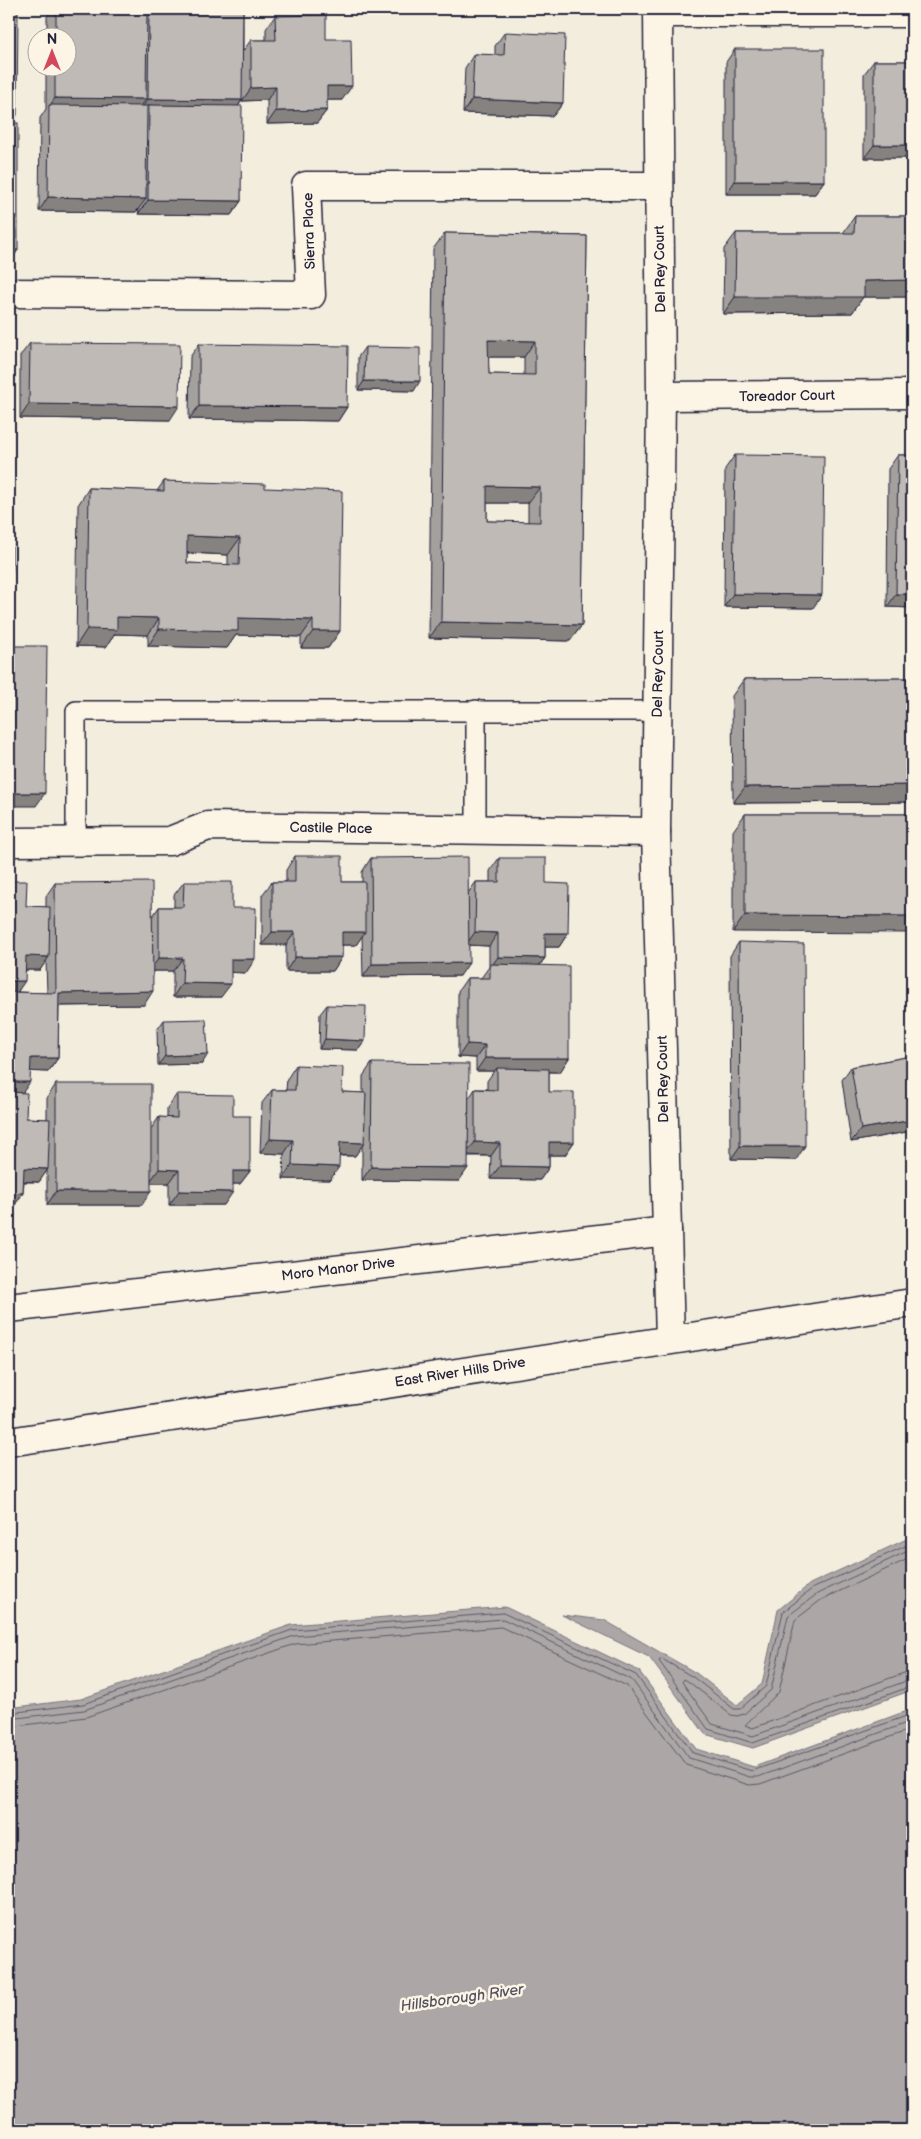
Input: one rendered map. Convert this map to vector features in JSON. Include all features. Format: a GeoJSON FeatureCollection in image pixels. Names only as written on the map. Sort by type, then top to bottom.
{"type":"FeatureCollection","features":[{"type":"Feature","properties":{"kind":"street"},"geometry":{"type":"LineString","coordinates":[[658,11],[912,13]]}},
{"type":"Feature","properties":{"kind":"street","name":"Del Rey Court"},"geometry":{"type":"LineString","coordinates":[[658,11],[661,396],[656,832],[670,1339]]}},
{"type":"Feature","properties":{"kind":"street","name":"Sierra Place"},"geometry":{"type":"LineString","coordinates":[[9,293],[311,296],[306,186],[658,186]]}},
{"type":"Feature","properties":{"kind":"street","name":"Toreador Court"},"geometry":{"type":"LineString","coordinates":[[661,396],[912,394]]}},
{"type":"Feature","properties":{"kind":"street","name":"Castile Place"},"geometry":{"type":"LineString","coordinates":[[9,842],[170,842],[208,826],[656,832]]}},
{"type":"Feature","properties":{"kind":"street","name":"Moro Manor Drive"},"geometry":{"type":"LineString","coordinates":[[9,1308],[666,1231]]}},
{"type":"Feature","properties":{"kind":"street","name":"East River Hills Drive"},"geometry":{"type":"LineString","coordinates":[[9,1442],[912,1303]]}},
{"type":"Feature","properties":{"kind":"lane"},"geometry":{"type":"LineString","coordinates":[[476,710],[476,829]]}},
{"type":"Feature","properties":{"kind":"lane"},"geometry":{"type":"LineString","coordinates":[[76,842],[76,711],[657,711]]}},
{"type":"Feature","properties":{"kind":"water"},"geometry":{"type":"Polygon","coordinates":[[[912,1538],[912,1690],[753,1748],[705,1734],[649,1657],[562,1615],[604,1620],[696,1673],[737,1705],[762,1684],[778,1610],[810,1584],[912,1538]]]}},
{"type":"Feature","properties":{"kind":"water","name":"Hillsborough River"},"geometry":{"type":"Polygon","coordinates":[[[505,1607],[639,1671],[696,1749],[754,1767],[912,1709],[912,2130],[9,2130],[9,1708],[81,1699],[291,1625],[505,1607]]]}},
{"type":"Feature","properties":{"kind":"building"},"geometry":{"type":"Polygon","coordinates":[[[9,9],[18,9],[17,115],[9,114],[9,9]]]}},
{"type":"Feature","properties":{"kind":"building"},"geometry":{"type":"Polygon","coordinates":[[[56,9],[147,9],[146,99],[55,98],[55,78],[78,78],[78,28],[56,28],[56,9]]]}},
{"type":"Feature","properties":{"kind":"building"},"geometry":{"type":"Polygon","coordinates":[[[149,9],[243,9],[242,100],[148,99],[149,9]]]}},
{"type":"Feature","properties":{"kind":"building"},"geometry":{"type":"Polygon","coordinates":[[[326,15],[326,39],[351,39],[352,86],[327,86],[327,110],[276,111],[276,87],[251,88],[251,40],[276,40],[275,16],[326,15]]]}},
{"type":"Feature","properties":{"kind":"building"},"geometry":{"type":"Polygon","coordinates":[[[505,32],[565,35],[563,103],[472,99],[474,54],[504,55],[505,32]]]}},
{"type":"Feature","properties":{"kind":"building"},"geometry":{"type":"Polygon","coordinates":[[[735,49],[824,49],[824,181],[735,181],[735,49]]]}},
{"type":"Feature","properties":{"kind":"building"},"geometry":{"type":"Polygon","coordinates":[[[874,61],[912,61],[912,145],[874,145],[874,61]]]}},
{"type":"Feature","properties":{"kind":"building"},"geometry":{"type":"Polygon","coordinates":[[[49,105],[147,106],[146,199],[48,197],[49,105]]]}},
{"type":"Feature","properties":{"kind":"building"},"geometry":{"type":"Polygon","coordinates":[[[149,105],[242,106],[241,201],[148,200],[149,105]]]}},
{"type":"Feature","properties":{"kind":"building"},"geometry":{"type":"Polygon","coordinates":[[[9,123],[18,123],[18,250],[9,250],[9,123]]]}},
{"type":"Feature","properties":{"kind":"building"},"geometry":{"type":"Polygon","coordinates":[[[855,216],[912,216],[912,280],[864,281],[864,297],[735,297],[736,233],[854,233],[855,216]]]}},
{"type":"Feature","properties":{"kind":"building"},"geometry":{"type":"Polygon","coordinates":[[[445,233],[587,236],[582,625],[441,622],[445,233]],[[488,340],[489,374],[535,375],[535,341],[488,340]],[[487,486],[487,521],[540,522],[540,487],[487,486]]]}},
{"type":"Feature","properties":{"kind":"building"},"geometry":{"type":"Polygon","coordinates":[[[30,343],[180,344],[179,406],[29,404],[30,343]]]}},
{"type":"Feature","properties":{"kind":"building"},"geometry":{"type":"Polygon","coordinates":[[[199,344],[348,346],[347,407],[199,406],[199,344]]]}},
{"type":"Feature","properties":{"kind":"building"},"geometry":{"type":"Polygon","coordinates":[[[365,347],[420,348],[420,381],[364,381],[365,347]]]}},
{"type":"Feature","properties":{"kind":"building"},"geometry":{"type":"Polygon","coordinates":[[[735,455],[824,456],[822,595],[733,594],[735,455]]]}},
{"type":"Feature","properties":{"kind":"building"},"geometry":{"type":"Polygon","coordinates":[[[898,455],[912,455],[912,594],[896,594],[898,455]]]}},
{"type":"Feature","properties":{"kind":"building"},"geometry":{"type":"Polygon","coordinates":[[[164,481],[265,484],[265,488],[342,491],[340,631],[313,631],[313,620],[238,618],[238,631],[159,629],[159,618],[117,617],[117,630],[87,629],[89,488],[164,491],[164,481]],[[187,536],[187,563],[239,565],[240,538],[187,536]]]}},
{"type":"Feature","properties":{"kind":"building"},"geometry":{"type":"Polygon","coordinates":[[[9,496],[12,496],[12,571],[9,571],[9,496]]]}},
{"type":"Feature","properties":{"kind":"building"},"geometry":{"type":"Polygon","coordinates":[[[9,646],[47,646],[45,793],[9,793],[9,646]]]}},
{"type":"Feature","properties":{"kind":"building"},"geometry":{"type":"Polygon","coordinates":[[[912,678],[912,785],[745,787],[744,679],[912,678]]]}},
{"type":"Feature","properties":{"kind":"building"},"geometry":{"type":"Polygon","coordinates":[[[745,814],[912,814],[912,916],[745,915],[745,814]]]}},
{"type":"Feature","properties":{"kind":"building"},"geometry":{"type":"Polygon","coordinates":[[[295,856],[342,856],[342,882],[365,882],[365,932],[342,932],[342,957],[295,957],[295,932],[272,932],[272,882],[295,882],[295,856]]]}},
{"type":"Feature","properties":{"kind":"building"},"geometry":{"type":"Polygon","coordinates":[[[468,857],[469,963],[372,964],[371,858],[468,857]]]}},
{"type":"Feature","properties":{"kind":"building"},"geometry":{"type":"Polygon","coordinates":[[[499,858],[546,858],[546,883],[569,884],[568,933],[545,933],[545,958],[498,957],[498,933],[475,932],[476,882],[499,882],[499,858]]]}},
{"type":"Feature","properties":{"kind":"building"},"geometry":{"type":"Polygon","coordinates":[[[9,881],[27,881],[26,906],[50,907],[49,957],[26,956],[25,981],[9,981],[9,881]]]}},
{"type":"Feature","properties":{"kind":"building"},"geometry":{"type":"Polygon","coordinates":[[[152,882],[153,991],[59,993],[58,1058],[31,1058],[30,1082],[9,1082],[9,992],[56,993],[55,883],[152,882]]]}},
{"type":"Feature","properties":{"kind":"building"},"geometry":{"type":"Polygon","coordinates":[[[184,882],[232,882],[232,908],[256,908],[255,959],[231,959],[231,984],[182,983],[183,958],[159,958],[159,907],[183,907],[184,882]]]}},
{"type":"Feature","properties":{"kind":"building"},"geometry":{"type":"Polygon","coordinates":[[[739,942],[804,944],[805,1146],[740,1146],[739,942]]]}},
{"type":"Feature","properties":{"kind":"building"},"geometry":{"type":"Polygon","coordinates":[[[490,964],[569,966],[569,1058],[485,1058],[485,1045],[467,1044],[467,978],[490,978],[490,964]]]}},
{"type":"Feature","properties":{"kind":"building"},"geometry":{"type":"Polygon","coordinates":[[[327,1005],[366,1006],[365,1041],[325,1039],[327,1005]]]}},
{"type":"Feature","properties":{"kind":"building"},"geometry":{"type":"Polygon","coordinates":[[[206,1019],[208,1054],[165,1056],[164,1020],[206,1019]]]}},
{"type":"Feature","properties":{"kind":"building"},"geometry":{"type":"Polygon","coordinates":[[[912,1056],[912,1120],[861,1129],[851,1067],[912,1056]]]}},
{"type":"Feature","properties":{"kind":"building"},"geometry":{"type":"Polygon","coordinates":[[[372,1063],[469,1064],[468,1168],[371,1167],[372,1063]]]}},
{"type":"Feature","properties":{"kind":"building"},"geometry":{"type":"Polygon","coordinates":[[[296,1065],[343,1067],[342,1092],[366,1093],[364,1143],[340,1142],[339,1167],[292,1165],[293,1140],[270,1139],[272,1090],[295,1090],[296,1065]]]}},
{"type":"Feature","properties":{"kind":"building"},"geometry":{"type":"Polygon","coordinates":[[[497,1068],[549,1069],[549,1092],[574,1092],[574,1142],[549,1142],[549,1167],[500,1166],[500,1143],[475,1142],[475,1089],[497,1090],[497,1068]]]}},
{"type":"Feature","properties":{"kind":"building"},"geometry":{"type":"Polygon","coordinates":[[[56,1084],[151,1084],[151,1191],[56,1191],[56,1084]]]}},
{"type":"Feature","properties":{"kind":"building"},"geometry":{"type":"Polygon","coordinates":[[[9,1092],[27,1093],[26,1118],[50,1119],[48,1169],[24,1168],[23,1193],[9,1192],[9,1092]]]}},
{"type":"Feature","properties":{"kind":"building"},"geometry":{"type":"Polygon","coordinates":[[[177,1094],[233,1095],[233,1116],[250,1116],[250,1171],[233,1171],[233,1192],[179,1191],[179,1170],[159,1169],[159,1117],[177,1118],[177,1094]]]}}]}
